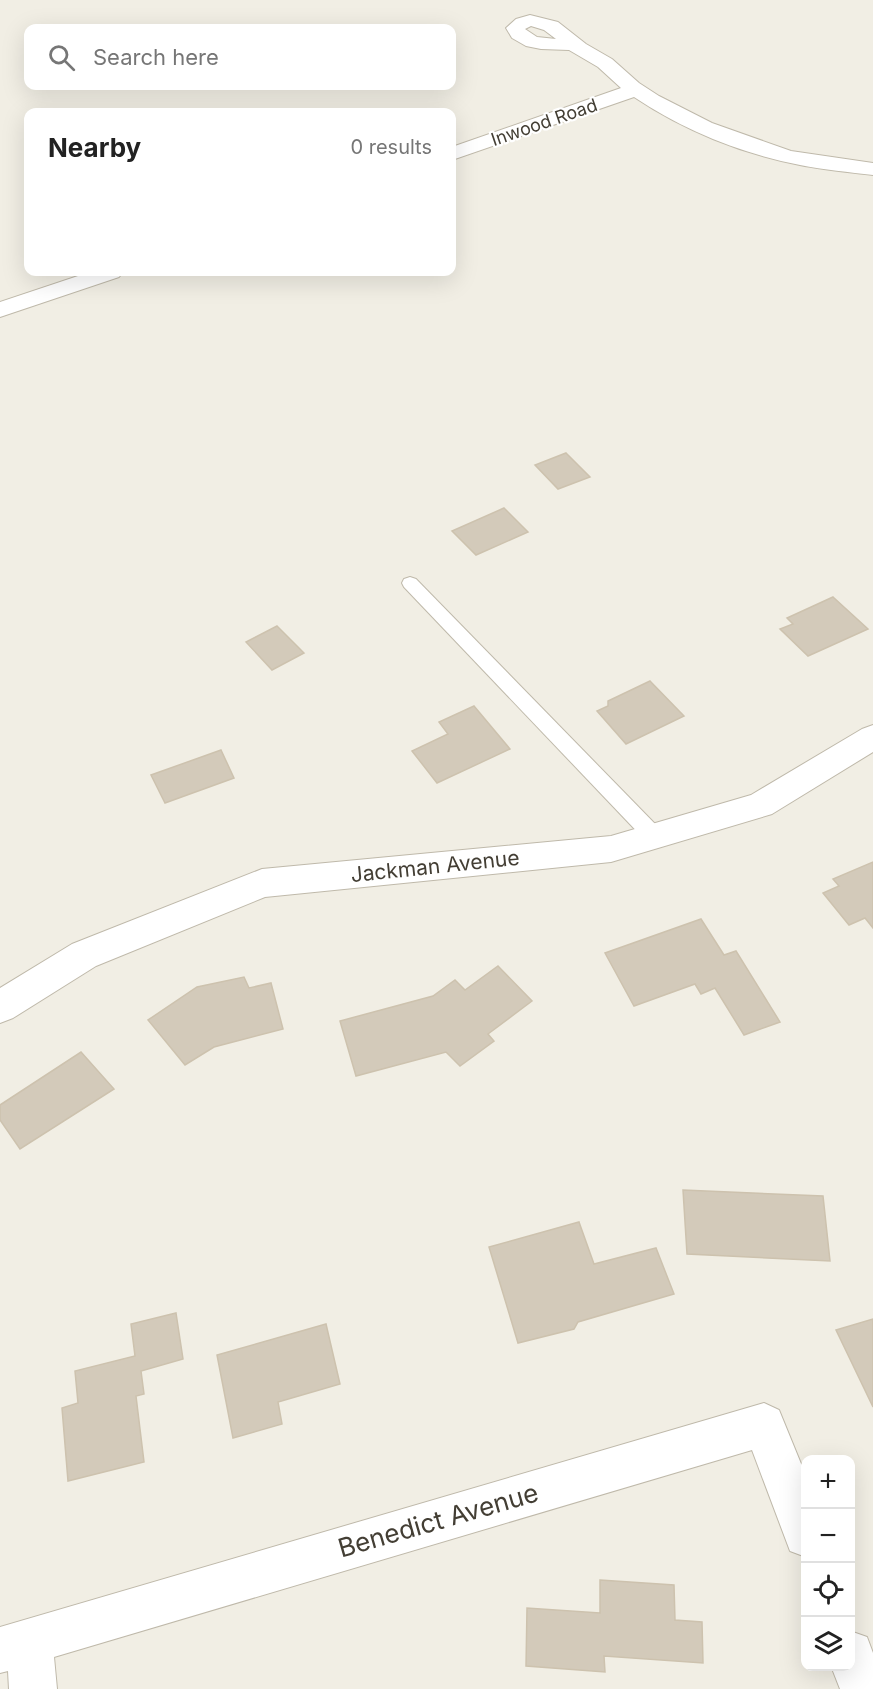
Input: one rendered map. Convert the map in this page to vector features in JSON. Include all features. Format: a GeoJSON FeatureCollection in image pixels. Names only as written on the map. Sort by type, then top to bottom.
{"type":"FeatureCollection","features":[{"type":"Feature","properties":{"kind":"street"},"geometry":{"type":"LineString","coordinates":[[576,44],[604,62],[636,90],[704,128],[779,155],[873,169]]}},
{"type":"Feature","properties":{"kind":"street","name":"Inwood Road"},"geometry":{"type":"LineString","coordinates":[[456,153],[636,90]]}},
{"type":"Feature","properties":{"kind":"street"},"geometry":{"type":"LineString","coordinates":[[0,310],[99,276]]}},
{"type":"Feature","properties":{"kind":"street","name":"Jackman Avenue"},"geometry":{"type":"LineString","coordinates":[[0,1007],[84,956],[262,883],[611,849],[761,805],[873,737]]}},
{"type":"Feature","properties":{"kind":"street","name":"Benedict Avenue"},"geometry":{"type":"LineString","coordinates":[[15,1645],[764,1425],[801,1522]]}},
{"type":"Feature","properties":{"kind":"street"},"geometry":{"type":"LineString","coordinates":[[15,1645],[33,1689]]}},
{"type":"Feature","properties":{"kind":"street"},"geometry":{"type":"LineString","coordinates":[[855,1666],[864,1689]]}},
{"type":"Feature","properties":{"kind":"lane"},"geometry":{"type":"LineString","coordinates":[[410,583],[654,836]]}},
{"type":"Feature","properties":{"kind":"building"},"geometry":{"type":"Polygon","coordinates":[[[566,453],[590,477],[558,489],[535,465],[566,453]]]}},
{"type":"Feature","properties":{"kind":"building"},"geometry":{"type":"Polygon","coordinates":[[[504,508],[528,532],[476,555],[452,531],[504,508]]]}},
{"type":"Feature","properties":{"kind":"building"},"geometry":{"type":"Polygon","coordinates":[[[833,597],[868,629],[808,656],[780,629],[793,624],[787,618],[833,597]]]}},
{"type":"Feature","properties":{"kind":"building"},"geometry":{"type":"Polygon","coordinates":[[[277,626],[304,653],[272,670],[246,642],[277,626]]]}},
{"type":"Feature","properties":{"kind":"building"},"geometry":{"type":"Polygon","coordinates":[[[650,681],[684,716],[626,744],[597,711],[608,706],[608,701],[650,681]]]}},
{"type":"Feature","properties":{"kind":"building"},"geometry":{"type":"Polygon","coordinates":[[[474,706],[510,749],[437,783],[412,751],[448,734],[439,722],[474,706]]]}},
{"type":"Feature","properties":{"kind":"building"},"geometry":{"type":"Polygon","coordinates":[[[221,750],[234,778],[165,803],[151,775],[221,750]]]}},
{"type":"Feature","properties":{"kind":"building"},"geometry":{"type":"Polygon","coordinates":[[[873,862],[873,928],[865,918],[849,925],[823,893],[839,886],[833,879],[873,862]]]}},
{"type":"Feature","properties":{"kind":"building"},"geometry":{"type":"Polygon","coordinates":[[[701,919],[724,955],[736,951],[780,1022],[744,1035],[715,988],[701,994],[695,984],[634,1006],[605,953],[701,919]]]}},
{"type":"Feature","properties":{"kind":"building"},"geometry":{"type":"Polygon","coordinates":[[[498,966],[532,1001],[488,1034],[494,1041],[460,1066],[446,1052],[356,1076],[340,1021],[433,996],[455,980],[465,990],[498,966]]]}},
{"type":"Feature","properties":{"kind":"building"},"geometry":{"type":"Polygon","coordinates":[[[244,977],[249,988],[271,983],[283,1029],[214,1047],[185,1065],[148,1020],[197,987],[244,977]]]}},
{"type":"Feature","properties":{"kind":"building"},"geometry":{"type":"Polygon","coordinates":[[[81,1052],[114,1089],[20,1149],[0,1120],[0,1105],[81,1052]]]}},
{"type":"Feature","properties":{"kind":"building"},"geometry":{"type":"Polygon","coordinates":[[[683,1190],[823,1196],[830,1261],[687,1254],[683,1190]]]}},
{"type":"Feature","properties":{"kind":"building"},"geometry":{"type":"Polygon","coordinates":[[[579,1222],[594,1264],[656,1248],[674,1294],[578,1322],[574,1329],[518,1343],[489,1247],[579,1222]]]}},
{"type":"Feature","properties":{"kind":"building"},"geometry":{"type":"Polygon","coordinates":[[[176,1313],[183,1359],[141,1371],[144,1394],[136,1396],[144,1462],[68,1481],[62,1408],[78,1403],[75,1371],[135,1356],[131,1324],[176,1313]]]}},
{"type":"Feature","properties":{"kind":"building"},"geometry":{"type":"Polygon","coordinates":[[[873,1319],[873,1407],[836,1330],[873,1319]]]}},
{"type":"Feature","properties":{"kind":"building"},"geometry":{"type":"Polygon","coordinates":[[[326,1324],[340,1384],[278,1402],[282,1424],[233,1438],[217,1355],[326,1324]]]}},
{"type":"Feature","properties":{"kind":"building"},"geometry":{"type":"Polygon","coordinates":[[[600,1580],[674,1585],[675,1620],[702,1622],[703,1663],[604,1656],[605,1672],[526,1666],[527,1608],[600,1613],[600,1580]]]}}]}
